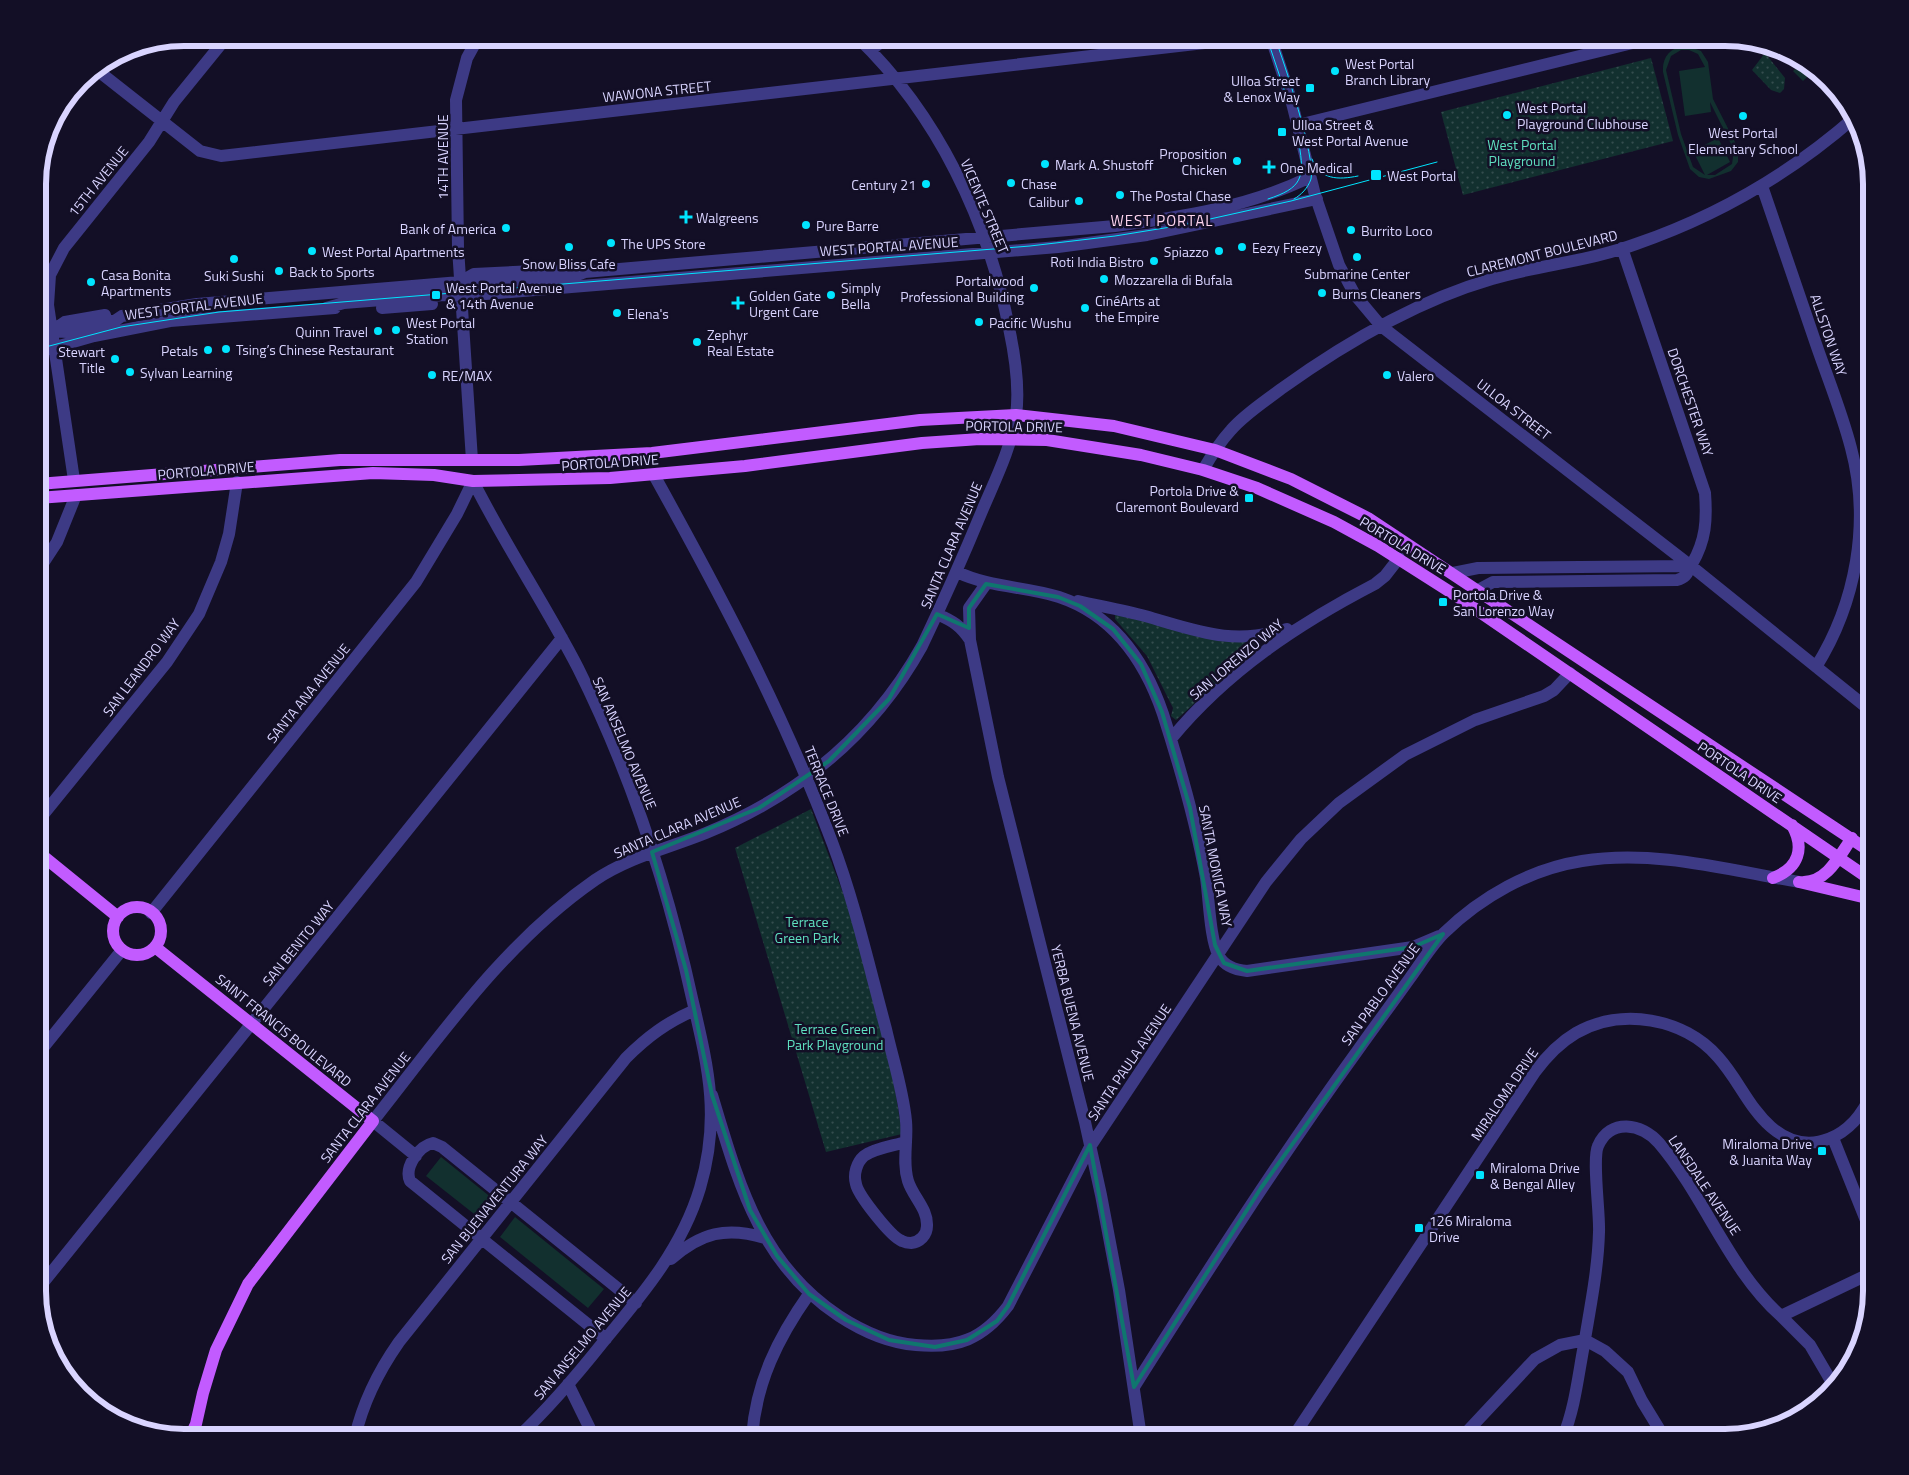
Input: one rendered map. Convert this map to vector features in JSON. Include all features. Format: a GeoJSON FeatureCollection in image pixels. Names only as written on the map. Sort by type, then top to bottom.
{"type":"FeatureCollection","features":[{"type":"Feature","properties":{"kind":"main road","name":"PORTOLA DRIVE"},"geometry":{"type":"LineString","coordinates":[[47,483],[340,460],[428,458],[472,460],[566,459],[652,453],[920,420],[1016,415],[1114,426],[1215,450],[1278,473],[1342,504],[1453,573],[1602,675],[1863,846]]}},
{"type":"Feature","properties":{"kind":"main road","name":"PORTOLA DRIVE"},"geometry":{"type":"LineString","coordinates":[[47,497],[373,473],[434,475],[472,481],[566,480],[654,475],[922,443],[1010,439],[1047,440],[1110,448],[1203,470],[1257,488],[1308,509],[1399,558],[1863,874]]}},
{"type":"Feature","properties":{"kind":"main road"},"geometry":{"type":"LineString","coordinates":[[472,460],[472,481]]}},
{"type":"Feature","properties":{"kind":"main road"},"geometry":{"type":"LineString","coordinates":[[1773,878],[1789,870],[1798,858],[1799,841],[1792,825]]}},
{"type":"Feature","properties":{"kind":"main road"},"geometry":{"type":"LineString","coordinates":[[1799,882],[1811,882],[1821,877],[1852,838]]}},
{"type":"Feature","properties":{"kind":"main road"},"geometry":{"type":"LineString","coordinates":[[47,859],[118,917]]}},
{"type":"Feature","properties":{"kind":"main road"},"geometry":{"type":"LineString","coordinates":[[1799,882],[1863,897]]}},
{"type":"Feature","properties":{"kind":"main road"},"geometry":{"type":"LineString","coordinates":[[134,908],[143,908],[151,913],[158,920],[160,929],[160,938],[155,946],[148,952],[139,955],[130,954],[122,950],[113,934],[114,925],[118,917],[125,910],[134,908]]}},
{"type":"Feature","properties":{"kind":"main road","name":"SAINT FRANCIS BOULEVARD"},"geometry":{"type":"LineString","coordinates":[[155,946],[373,1121]]}},
{"type":"Feature","properties":{"kind":"main road","name":"SANTA CLARA AVENUE"},"geometry":{"type":"LineString","coordinates":[[194,1429],[216,1350],[248,1284],[373,1121]]}},
{"type":"Feature","properties":{"kind":"main road","name":"SANTA CLARA AVENUE"},"geometry":{"type":"LineString","coordinates":[[196,1424],[197,1429]]}},
{"type":"Feature","properties":{"kind":"street","name":"15TH AVENUE"},"geometry":{"type":"LineString","coordinates":[[74,480],[47,295],[53,265],[64,248],[149,142],[174,102],[220,46]]}},
{"type":"Feature","properties":{"kind":"street","name":"14TH AVENUE"},"geometry":{"type":"LineString","coordinates":[[472,460],[460,282],[456,100],[467,58],[474,46]]}},
{"type":"Feature","properties":{"kind":"street","name":"VICENTE STREET"},"geometry":{"type":"LineString","coordinates":[[866,46],[912,98],[949,159],[990,253],[1011,337],[1016,382],[1016,415],[1010,439]]}},
{"type":"Feature","properties":{"kind":"street"},"geometry":{"type":"LineString","coordinates":[[870,50],[875,46]]}},
{"type":"Feature","properties":{"kind":"street","name":"WAWONA STREET"},"geometry":{"type":"LineString","coordinates":[[102,74],[200,152],[215,156],[1179,46]]}},
{"type":"Feature","properties":{"kind":"street","name":"ULLOA STREET"},"geometry":{"type":"LineString","coordinates":[[1274,46],[1298,124],[1316,200],[1346,280],[1364,308],[1381,326],[1691,566],[1863,704]]}},
{"type":"Feature","properties":{"kind":"street"},"geometry":{"type":"LineString","coordinates":[[1298,124],[1620,46]]}},
{"type":"Feature","properties":{"kind":"street","name":"CLAREMONT BOULEVARD"},"geometry":{"type":"LineString","coordinates":[[1203,470],[1215,450],[1240,421],[1337,351],[1381,326],[1442,297],[1491,279],[1622,248],[1703,217],[1762,186],[1805,157],[1848,123]]}},
{"type":"Feature","properties":{"kind":"street","name":"WEST PORTAL AVENUE"},"geometry":{"type":"LineString","coordinates":[[47,332],[67,332],[116,320],[122,316],[197,304],[460,282],[474,274],[573,269],[585,272],[1086,230],[1181,216],[1272,194],[1310,177]]}},
{"type":"Feature","properties":{"kind":"street","name":"ALLSTON WAY"},"geometry":{"type":"LineString","coordinates":[[1762,186],[1845,426],[1856,473],[1859,520],[1855,567],[1837,630],[1816,667]]}},
{"type":"Feature","properties":{"kind":"street","name":"WEST PORTAL AVENUE"},"geometry":{"type":"LineString","coordinates":[[47,349],[121,329],[170,321],[326,308],[344,303],[444,295],[461,296],[990,253],[1147,235],[1316,200]]}},
{"type":"Feature","properties":{"kind":"street","name":"DORCHESTER WAY"},"geometry":{"type":"LineString","coordinates":[[1478,590],[1493,582],[1676,580],[1686,577],[1700,550],[1706,532],[1704,493],[1622,248]]}},
{"type":"Feature","properties":{"kind":"street","name":"SANTA CLARA AVENUE"},"geometry":{"type":"LineString","coordinates":[[373,1121],[485,981],[523,938],[546,917],[597,879],[652,852],[732,822],[784,794],[807,778],[852,741],[889,699],[907,673],[956,572],[1010,439]]}},
{"type":"Feature","properties":{"kind":"street","name":"TERRACE DRIVE"},"geometry":{"type":"LineString","coordinates":[[654,475],[731,614],[807,778],[832,843],[855,913],[901,1088],[906,1125],[906,1142],[906,1170],[908,1182],[922,1207],[927,1229],[922,1238],[913,1243],[903,1242],[893,1235],[860,1193],[855,1183],[858,1162],[865,1156],[906,1142]]}},
{"type":"Feature","properties":{"kind":"street","name":"SAN ANSELMO AVENUE"},"geometry":{"type":"LineString","coordinates":[[472,481],[490,516],[562,638],[609,737],[652,852],[676,931],[695,1010],[712,1095],[726,1144],[750,1210]]}},
{"type":"Feature","properties":{"kind":"street","name":"SANTA ANA AVENUE"},"geometry":{"type":"LineString","coordinates":[[151,913],[416,582],[457,514],[472,481]]}},
{"type":"Feature","properties":{"kind":"street","name":"SAN LEANDRO WAY"},"geometry":{"type":"LineString","coordinates":[[47,810],[167,662],[199,614],[222,562],[229,534],[237,482]]}},
{"type":"Feature","properties":{"kind":"street"},"geometry":{"type":"LineString","coordinates":[[47,557],[57,542],[76,495]]}},
{"type":"Feature","properties":{"kind":"street","name":"SAN LORENZO WAY"},"geometry":{"type":"LineString","coordinates":[[1170,739],[1201,706],[1239,671],[1282,637],[1308,620],[1375,584],[1385,576],[1399,558]]}},
{"type":"Feature","properties":{"kind":"street"},"geometry":{"type":"LineString","coordinates":[[1453,573],[1478,568],[1691,566]]}},
{"type":"Feature","properties":{"kind":"street","name":"SANTA MONICA WAY"},"geometry":{"type":"LineString","coordinates":[[956,572],[986,584],[1117,609],[1215,636],[1266,635],[1308,620]]}},
{"type":"Feature","properties":{"kind":"street"},"geometry":{"type":"LineString","coordinates":[[970,640],[969,608],[986,584]]}},
{"type":"Feature","properties":{"kind":"street","name":"SANTA MONICA WAY"},"geometry":{"type":"LineString","coordinates":[[1058,597],[1097,616],[1130,646],[1152,686],[1170,739],[1199,842],[1218,955]]}},
{"type":"Feature","properties":{"kind":"street","name":"YERBA BUENA AVENUE"},"geometry":{"type":"LineString","coordinates":[[937,614],[955,622],[962,628],[970,640],[998,777],[1090,1147],[1116,1274],[1140,1429]]}},
{"type":"Feature","properties":{"kind":"street","name":"SAN BENITO WAY"},"geometry":{"type":"LineString","coordinates":[[47,1278],[562,638]]}},
{"type":"Feature","properties":{"kind":"street","name":"SANTA PAULA AVENUE"},"geometry":{"type":"LineString","coordinates":[[750,1210],[765,1238],[792,1276],[809,1294],[846,1320],[889,1340],[935,1347],[951,1346],[967,1340],[997,1321],[1008,1306],[1090,1147],[1283,860],[1339,803],[1404,756],[1475,720],[1544,696],[1554,690],[1570,673]]}},
{"type":"Feature","properties":{"kind":"street","name":"SAN PABLO AVENUE"},"geometry":{"type":"LineString","coordinates":[[1134,1388],[1261,1188],[1443,934],[1479,905],[1517,881],[1582,861],[1630,856],[1656,858],[1799,882]]}},
{"type":"Feature","properties":{"kind":"street"},"geometry":{"type":"LineString","coordinates":[[1218,955],[1231,968],[1248,971],[1413,948],[1443,934]]}},
{"type":"Feature","properties":{"kind":"street"},"geometry":{"type":"LineString","coordinates":[[47,1043],[122,950]]}},
{"type":"Feature","properties":{"kind":"street","name":"SAN BUENAVENTURA WAY"},"geometry":{"type":"LineString","coordinates":[[358,1429],[366,1399],[386,1360],[511,1202],[643,1041],[660,1027],[695,1010]]}},
{"type":"Feature","properties":{"kind":"street","name":"MIRALOMA DRIVE"},"geometry":{"type":"LineString","coordinates":[[1300,1429],[1535,1072],[1559,1045],[1575,1033],[1592,1025],[1628,1019],[1648,1020],[1675,1027],[1704,1044],[1719,1058],[1760,1116],[1772,1128],[1786,1137],[1802,1142],[1818,1142],[1833,1138],[1848,1130],[1863,1110]]}},
{"type":"Feature","properties":{"kind":"street","name":"SAN ANSELMO AVENUE"},"geometry":{"type":"LineString","coordinates":[[526,1429],[568,1384],[636,1303],[664,1265],[679,1239],[700,1190],[711,1138],[712,1095]]}},
{"type":"Feature","properties":{"kind":"street","name":"SAINT FRANCIS BOULEVARD"},"geometry":{"type":"LineString","coordinates":[[373,1121],[416,1156]]}},
{"type":"Feature","properties":{"kind":"street","name":"LANSDALE AVENUE"},"geometry":{"type":"LineString","coordinates":[[1566,1429],[1574,1405],[1599,1243],[1600,1213],[1595,1161],[1596,1148],[1602,1138],[1611,1130],[1622,1126],[1635,1126],[1658,1142],[1693,1189],[1754,1288],[1810,1345],[1830,1379]]}},
{"type":"Feature","properties":{"kind":"street"},"geometry":{"type":"LineString","coordinates":[[1833,1138],[1863,1211]]}},
{"type":"Feature","properties":{"kind":"street"},"geometry":{"type":"LineString","coordinates":[[606,1339],[410,1181],[407,1171],[416,1156],[428,1144],[438,1144],[636,1303]]}},
{"type":"Feature","properties":{"kind":"street","name":"SAN ANSELMO AVENUE"},"geometry":{"type":"LineString","coordinates":[[664,1265],[698,1239],[718,1233],[734,1231],[765,1238]]}},
{"type":"Feature","properties":{"kind":"street"},"geometry":{"type":"LineString","coordinates":[[1781,1316],[1863,1277]]}},
{"type":"Feature","properties":{"kind":"street"},"geometry":{"type":"LineString","coordinates":[[753,1429],[757,1400],[770,1358],[780,1338],[809,1294]]}},
{"type":"Feature","properties":{"kind":"street"},"geometry":{"type":"LineString","coordinates":[[1470,1429],[1535,1359],[1560,1345],[1585,1340],[1605,1351],[1628,1372],[1650,1416],[1659,1429]]}},
{"type":"Feature","properties":{"kind":"street"},"geometry":{"type":"LineString","coordinates":[[568,1384],[590,1429]]}},
{"type":"Feature","properties":{"kind":"highlighted area"},"geometry":{"type":"Polygon","coordinates":[[[986,584],[1058,597],[1080,606],[1113,629],[1141,664],[1162,712],[1190,808],[1215,945],[1224,963],[1247,971],[1413,947],[1443,934],[1261,1188],[1134,1387],[1090,1145],[1008,1306],[997,1321],[967,1340],[935,1347],[889,1340],[846,1320],[809,1294],[777,1256],[750,1210],[712,1095],[686,970],[652,852],[759,808],[829,761],[889,699],[937,614],[969,628],[969,608],[986,584]]]}},
{"type":"Feature","properties":{"kind":"green space"},"geometry":{"type":"Polygon","coordinates":[[[1688,46],[1701,51],[1708,62],[1713,99],[1738,148],[1738,162],[1731,171],[1709,179],[1699,177],[1690,169],[1678,135],[1663,72],[1664,62],[1668,54],[1675,48],[1688,46]],[[1681,50],[1671,56],[1666,70],[1681,134],[1693,167],[1705,175],[1693,151],[1718,138],[1730,162],[1707,175],[1715,175],[1732,164],[1734,150],[1710,102],[1711,112],[1685,116],[1679,71],[1705,67],[1698,54],[1689,50],[1681,50]]]}},
{"type":"Feature","properties":{"kind":"green space"},"geometry":{"type":"Polygon","coordinates":[[[1765,53],[1785,78],[1784,89],[1780,93],[1771,90],[1752,70],[1765,53]]]}},
{"type":"Feature","properties":{"kind":"green space","name":"West Portal Playground"},"geometry":{"type":"Polygon","coordinates":[[[1651,58],[1673,141],[1463,195],[1441,112],[1651,58]]]}},
{"type":"Feature","properties":{"kind":"green space"},"geometry":{"type":"Polygon","coordinates":[[[1797,68],[1809,75],[1803,81],[1793,71],[1797,68]]]}},
{"type":"Feature","properties":{"kind":"green space"},"geometry":{"type":"Polygon","coordinates":[[[1115,614],[1256,641],[1259,645],[1176,720],[1171,716],[1173,708],[1147,656],[1115,619],[1115,614]]]}},
{"type":"Feature","properties":{"kind":"green space","name":"Terrace Green Park"},"geometry":{"type":"Polygon","coordinates":[[[811,809],[851,914],[892,1070],[902,1134],[826,1152],[735,848],[811,809]]]}},
{"type":"Feature","properties":{"kind":"green space"},"geometry":{"type":"Polygon","coordinates":[[[441,1157],[498,1203],[483,1221],[426,1176],[441,1157]]]}},
{"type":"Feature","properties":{"kind":"green space"},"geometry":{"type":"Polygon","coordinates":[[[515,1217],[604,1289],[588,1308],[500,1237],[515,1217]]]}},
{"type":"Feature","properties":{"kind":"tram line"},"geometry":{"type":"LineString","coordinates":[[1270,46],[1287,98]]}},
{"type":"Feature","properties":{"kind":"tram line"},"geometry":{"type":"LineString","coordinates":[[1278,46],[1304,131],[1311,168],[1311,179],[1308,185],[1294,199]]}},
{"type":"Feature","properties":{"kind":"tram line"},"geometry":{"type":"LineString","coordinates":[[1268,199],[1288,191],[1298,180],[1301,173],[1299,144]]}},
{"type":"Feature","properties":{"kind":"tram line"},"geometry":{"type":"LineString","coordinates":[[1312,159],[1315,166],[1330,177],[1358,176]]}},
{"type":"Feature","properties":{"kind":"tram line"},"geometry":{"type":"LineString","coordinates":[[47,347],[121,327],[219,312],[1030,246],[1115,236],[1183,225],[1291,201],[1437,162]]}},
{"type":"Feature","properties":{"kind":"place","name":"West Portal Branch Library"},"geometry":{"type":"Point","coordinates":[1335,71]}},
{"type":"Feature","properties":{"kind":"place","name":"Ulloa Street & Lenox Way"},"geometry":{"type":"Point","coordinates":[1310,88]}},
{"type":"Feature","properties":{"kind":"place","name":"West Portal Playground Clubhouse"},"geometry":{"type":"Point","coordinates":[1507,115]}},
{"type":"Feature","properties":{"kind":"place","name":"West Portal Elementary School"},"geometry":{"type":"Point","coordinates":[1743,116]}},
{"type":"Feature","properties":{"kind":"place","name":"Ulloa Street & West Portal Avenue"},"geometry":{"type":"Point","coordinates":[1282,132]}},
{"type":"Feature","properties":{"kind":"place","name":"Proposition Chicken"},"geometry":{"type":"Point","coordinates":[1237,161]}},
{"type":"Feature","properties":{"kind":"place","name":"Mark A. Shustoff"},"geometry":{"type":"Point","coordinates":[1045,164]}},
{"type":"Feature","properties":{"kind":"place","name":"One Medical"},"geometry":{"type":"Point","coordinates":[1269,167]}},
{"type":"Feature","properties":{"kind":"place","name":"West Portal"},"geometry":{"type":"Point","coordinates":[1376,175]}},
{"type":"Feature","properties":{"kind":"place","name":"Chase"},"geometry":{"type":"Point","coordinates":[1011,183]}},
{"type":"Feature","properties":{"kind":"place","name":"Century 21"},"geometry":{"type":"Point","coordinates":[926,184]}},
{"type":"Feature","properties":{"kind":"place","name":"The Postal Chase"},"geometry":{"type":"Point","coordinates":[1120,195]}},
{"type":"Feature","properties":{"kind":"place","name":"Calibur"},"geometry":{"type":"Point","coordinates":[1079,201]}},
{"type":"Feature","properties":{"kind":"place","name":"Walgreens"},"geometry":{"type":"Point","coordinates":[686,217]}},
{"type":"Feature","properties":{"kind":"place","name":"Pure Barre"},"geometry":{"type":"Point","coordinates":[806,225]}},
{"type":"Feature","properties":{"kind":"place","name":"Bank of America"},"geometry":{"type":"Point","coordinates":[506,228]}},
{"type":"Feature","properties":{"kind":"place","name":"Burrito Loco"},"geometry":{"type":"Point","coordinates":[1351,230]}},
{"type":"Feature","properties":{"kind":"place","name":"The UPS Store"},"geometry":{"type":"Point","coordinates":[611,243]}},
{"type":"Feature","properties":{"kind":"place","name":"Snow Bliss Cafe"},"geometry":{"type":"Point","coordinates":[569,247]}},
{"type":"Feature","properties":{"kind":"place","name":"Eezy Freezy"},"geometry":{"type":"Point","coordinates":[1242,247]}},
{"type":"Feature","properties":{"kind":"place","name":"West Portal Apartments"},"geometry":{"type":"Point","coordinates":[312,251]}},
{"type":"Feature","properties":{"kind":"place","name":"Spiazzo"},"geometry":{"type":"Point","coordinates":[1219,251]}},
{"type":"Feature","properties":{"kind":"place","name":"Submarine Center"},"geometry":{"type":"Point","coordinates":[1357,257]}},
{"type":"Feature","properties":{"kind":"place","name":"Suki Sushi"},"geometry":{"type":"Point","coordinates":[234,259]}},
{"type":"Feature","properties":{"kind":"place","name":"Roti India Bistro"},"geometry":{"type":"Point","coordinates":[1154,261]}},
{"type":"Feature","properties":{"kind":"place","name":"Back to Sports"},"geometry":{"type":"Point","coordinates":[279,271]}},
{"type":"Feature","properties":{"kind":"place","name":"Mozzarella di Bufala"},"geometry":{"type":"Point","coordinates":[1104,279]}},
{"type":"Feature","properties":{"kind":"place","name":"Casa Bonita Apartments"},"geometry":{"type":"Point","coordinates":[91,282]}},
{"type":"Feature","properties":{"kind":"place","name":"Portalwood Professional Building"},"geometry":{"type":"Point","coordinates":[1034,288]}},
{"type":"Feature","properties":{"kind":"place","name":"Burns Cleaners"},"geometry":{"type":"Point","coordinates":[1322,293]}},
{"type":"Feature","properties":{"kind":"place","name":"West Portal Avenue & 14th Avenue"},"geometry":{"type":"Point","coordinates":[436,295]}},
{"type":"Feature","properties":{"kind":"place","name":"Simply Bella"},"geometry":{"type":"Point","coordinates":[831,295]}},
{"type":"Feature","properties":{"kind":"place","name":"Golden Gate Urgent Care"},"geometry":{"type":"Point","coordinates":[738,303]}},
{"type":"Feature","properties":{"kind":"place","name":"CinéArts at the Empire"},"geometry":{"type":"Point","coordinates":[1085,308]}},
{"type":"Feature","properties":{"kind":"place","name":"Elena's"},"geometry":{"type":"Point","coordinates":[617,313]}},
{"type":"Feature","properties":{"kind":"place","name":"Pacific Wushu"},"geometry":{"type":"Point","coordinates":[979,322]}},
{"type":"Feature","properties":{"kind":"place","name":"West Portal Station"},"geometry":{"type":"Point","coordinates":[396,330]}},
{"type":"Feature","properties":{"kind":"place","name":"Quinn Travel"},"geometry":{"type":"Point","coordinates":[378,331]}},
{"type":"Feature","properties":{"kind":"place","name":"Zephyr Real Estate"},"geometry":{"type":"Point","coordinates":[697,342]}},
{"type":"Feature","properties":{"kind":"place","name":"Tsing’s Chinese Restaurant"},"geometry":{"type":"Point","coordinates":[226,349]}},
{"type":"Feature","properties":{"kind":"place","name":"Petals"},"geometry":{"type":"Point","coordinates":[208,350]}},
{"type":"Feature","properties":{"kind":"place","name":"Stewart Title"},"geometry":{"type":"Point","coordinates":[115,359]}},
{"type":"Feature","properties":{"kind":"place","name":"Sylvan Learning"},"geometry":{"type":"Point","coordinates":[130,372]}},
{"type":"Feature","properties":{"kind":"place","name":"RE/MAX"},"geometry":{"type":"Point","coordinates":[432,375]}},
{"type":"Feature","properties":{"kind":"place","name":"Valero"},"geometry":{"type":"Point","coordinates":[1387,375]}},
{"type":"Feature","properties":{"kind":"place","name":"Portola Drive & Claremont Boulevard"},"geometry":{"type":"Point","coordinates":[1249,498]}},
{"type":"Feature","properties":{"kind":"place","name":"Portola Drive & San Lorenzo Way"},"geometry":{"type":"Point","coordinates":[1443,602]}},
{"type":"Feature","properties":{"kind":"place","name":"Miraloma Drive & Juanita Way"},"geometry":{"type":"Point","coordinates":[1822,1151]}},
{"type":"Feature","properties":{"kind":"place","name":"Miraloma Drive & Bengal Alley"},"geometry":{"type":"Point","coordinates":[1480,1175]}},
{"type":"Feature","properties":{"kind":"place","name":"126 Miraloma Drive"},"geometry":{"type":"Point","coordinates":[1419,1228]}},
{"type":"Feature","properties":{"kind":"district","name":"WEST PORTAL"},"geometry":{"type":"Point","coordinates":[1162,220]}},
{"type":"Feature","properties":{"kind":"park label","name":"Terrace Green Park Playground"},"geometry":{"type":"Point","coordinates":[835,1036]}}]}
